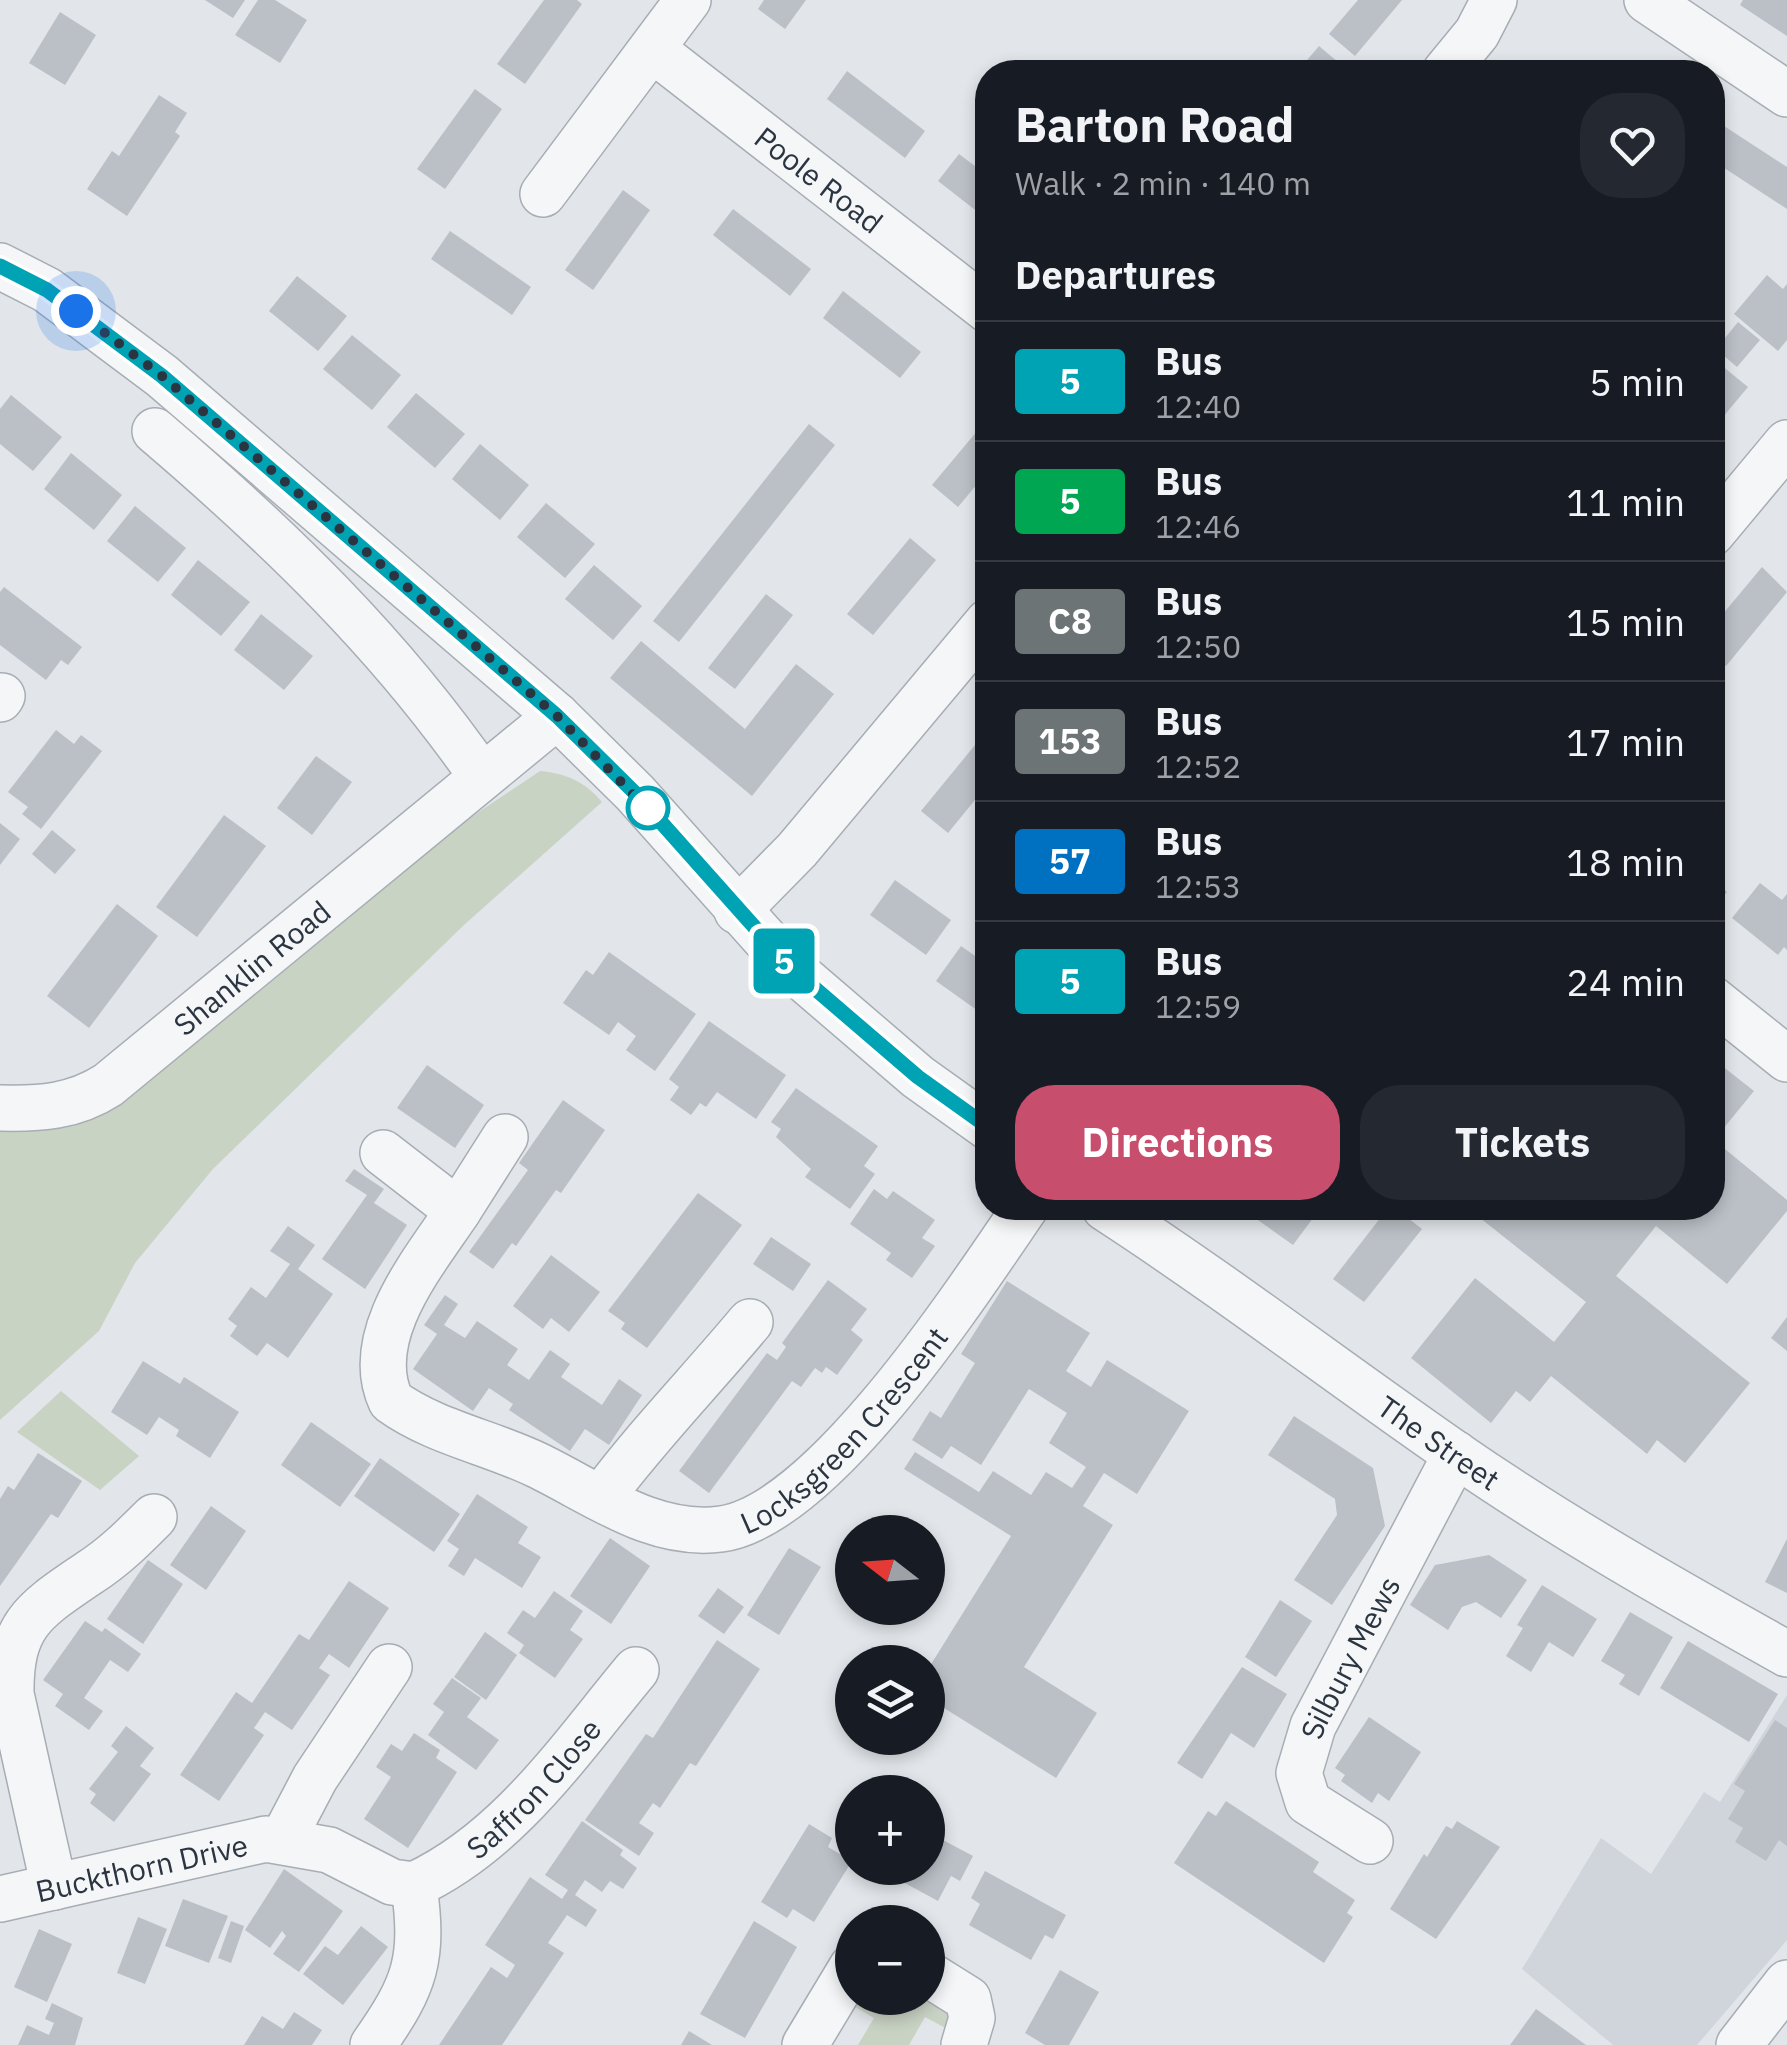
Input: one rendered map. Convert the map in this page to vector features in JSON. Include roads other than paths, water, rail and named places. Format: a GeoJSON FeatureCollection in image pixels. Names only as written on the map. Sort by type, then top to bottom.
{"type":"FeatureCollection","features":[{"type":"Feature","properties":{"kind":"street"},"geometry":{"type":"LineString","coordinates":[[543,194],[688,0]]}},
{"type":"Feature","properties":{"kind":"street"},"geometry":{"type":"LineString","coordinates":[[1455,60],[1477,33],[1494,0]]}},
{"type":"Feature","properties":{"kind":"street"},"geometry":{"type":"LineString","coordinates":[[1647,0],[1787,94]]}},
{"type":"Feature","properties":{"kind":"street","name":"Poole Road"},"geometry":{"type":"LineString","coordinates":[[652,49],[975,300]]}},
{"type":"Feature","properties":{"kind":"street"},"geometry":{"type":"LineString","coordinates":[[0,266],[47,290],[162,376],[557,716],[635,793],[736,911],[791,968],[886,1050],[975,1117]]}},
{"type":"Feature","properties":{"kind":"street"},"geometry":{"type":"LineString","coordinates":[[155,431],[319,577],[441,718],[482,777]]}},
{"type":"Feature","properties":{"kind":"street"},"geometry":{"type":"LineString","coordinates":[[1725,517],[1787,442]]}},
{"type":"Feature","properties":{"kind":"street"},"geometry":{"type":"LineString","coordinates":[[736,911],[797,850],[975,638]]}},
{"type":"Feature","properties":{"kind":"street","name":"Shanklin Road"},"geometry":{"type":"LineString","coordinates":[[0,1108],[54,1106],[86,1099],[108,1085],[557,716]]}},
{"type":"Feature","properties":{"kind":"street"},"geometry":{"type":"LineString","coordinates":[[1725,1009],[1787,1059]]}},
{"type":"Feature","properties":{"kind":"street","name":"Locksgreen Crescent"},"geometry":{"type":"LineString","coordinates":[[505,1137],[409,1287],[380,1369],[390,1401],[406,1412],[508,1451],[601,1498],[664,1524],[720,1529],[751,1522],[792,1497],[868,1418],[1017,1220]]}},
{"type":"Feature","properties":{"kind":"street"},"geometry":{"type":"LineString","coordinates":[[383,1154],[458,1211]]}},
{"type":"Feature","properties":{"kind":"street","name":"The Street"},"geometry":{"type":"LineString","coordinates":[[1124,1220],[1216,1279],[1456,1454],[1641,1573],[1787,1654]]}},
{"type":"Feature","properties":{"kind":"street"},"geometry":{"type":"LineString","coordinates":[[601,1498],[645,1438],[698,1386],[750,1322]]}},
{"type":"Feature","properties":{"kind":"street","name":"Silbury Mews"},"geometry":{"type":"LineString","coordinates":[[1370,1842],[1308,1802],[1299,1773],[1303,1752],[1456,1454]]}},
{"type":"Feature","properties":{"kind":"street"},"geometry":{"type":"LineString","coordinates":[[54,1887],[11,1694],[11,1662],[20,1632],[34,1612],[119,1552],[154,1517]]}},
{"type":"Feature","properties":{"kind":"street","name":"Buckthorn Drive"},"geometry":{"type":"LineString","coordinates":[[283,1840],[315,1778],[388,1667]]}},
{"type":"Feature","properties":{"kind":"street","name":"Saffron Close"},"geometry":{"type":"LineString","coordinates":[[414,1885],[455,1866],[484,1844],[636,1670]]}},
{"type":"Feature","properties":{"kind":"street","name":"Buckthorn Drive"},"geometry":{"type":"LineString","coordinates":[[0,1899],[248,1840],[283,1840],[329,1850],[392,1882],[414,1885]]}},
{"type":"Feature","properties":{"kind":"street"},"geometry":{"type":"LineString","coordinates":[[373,2045],[414,1980],[421,1933],[414,1885]]}},
{"type":"Feature","properties":{"kind":"street"},"geometry":{"type":"LineString","coordinates":[[1739,2045],[1787,1984]]}},
{"type":"Feature","properties":{"kind":"street"},"geometry":{"type":"LineString","coordinates":[[945,1985],[968,1999],[972,2018],[964,2045]]}},
{"type":"Feature","properties":{"kind":"street"},"geometry":{"type":"LineString","coordinates":[[805,2045],[835,1996]]}}]}
